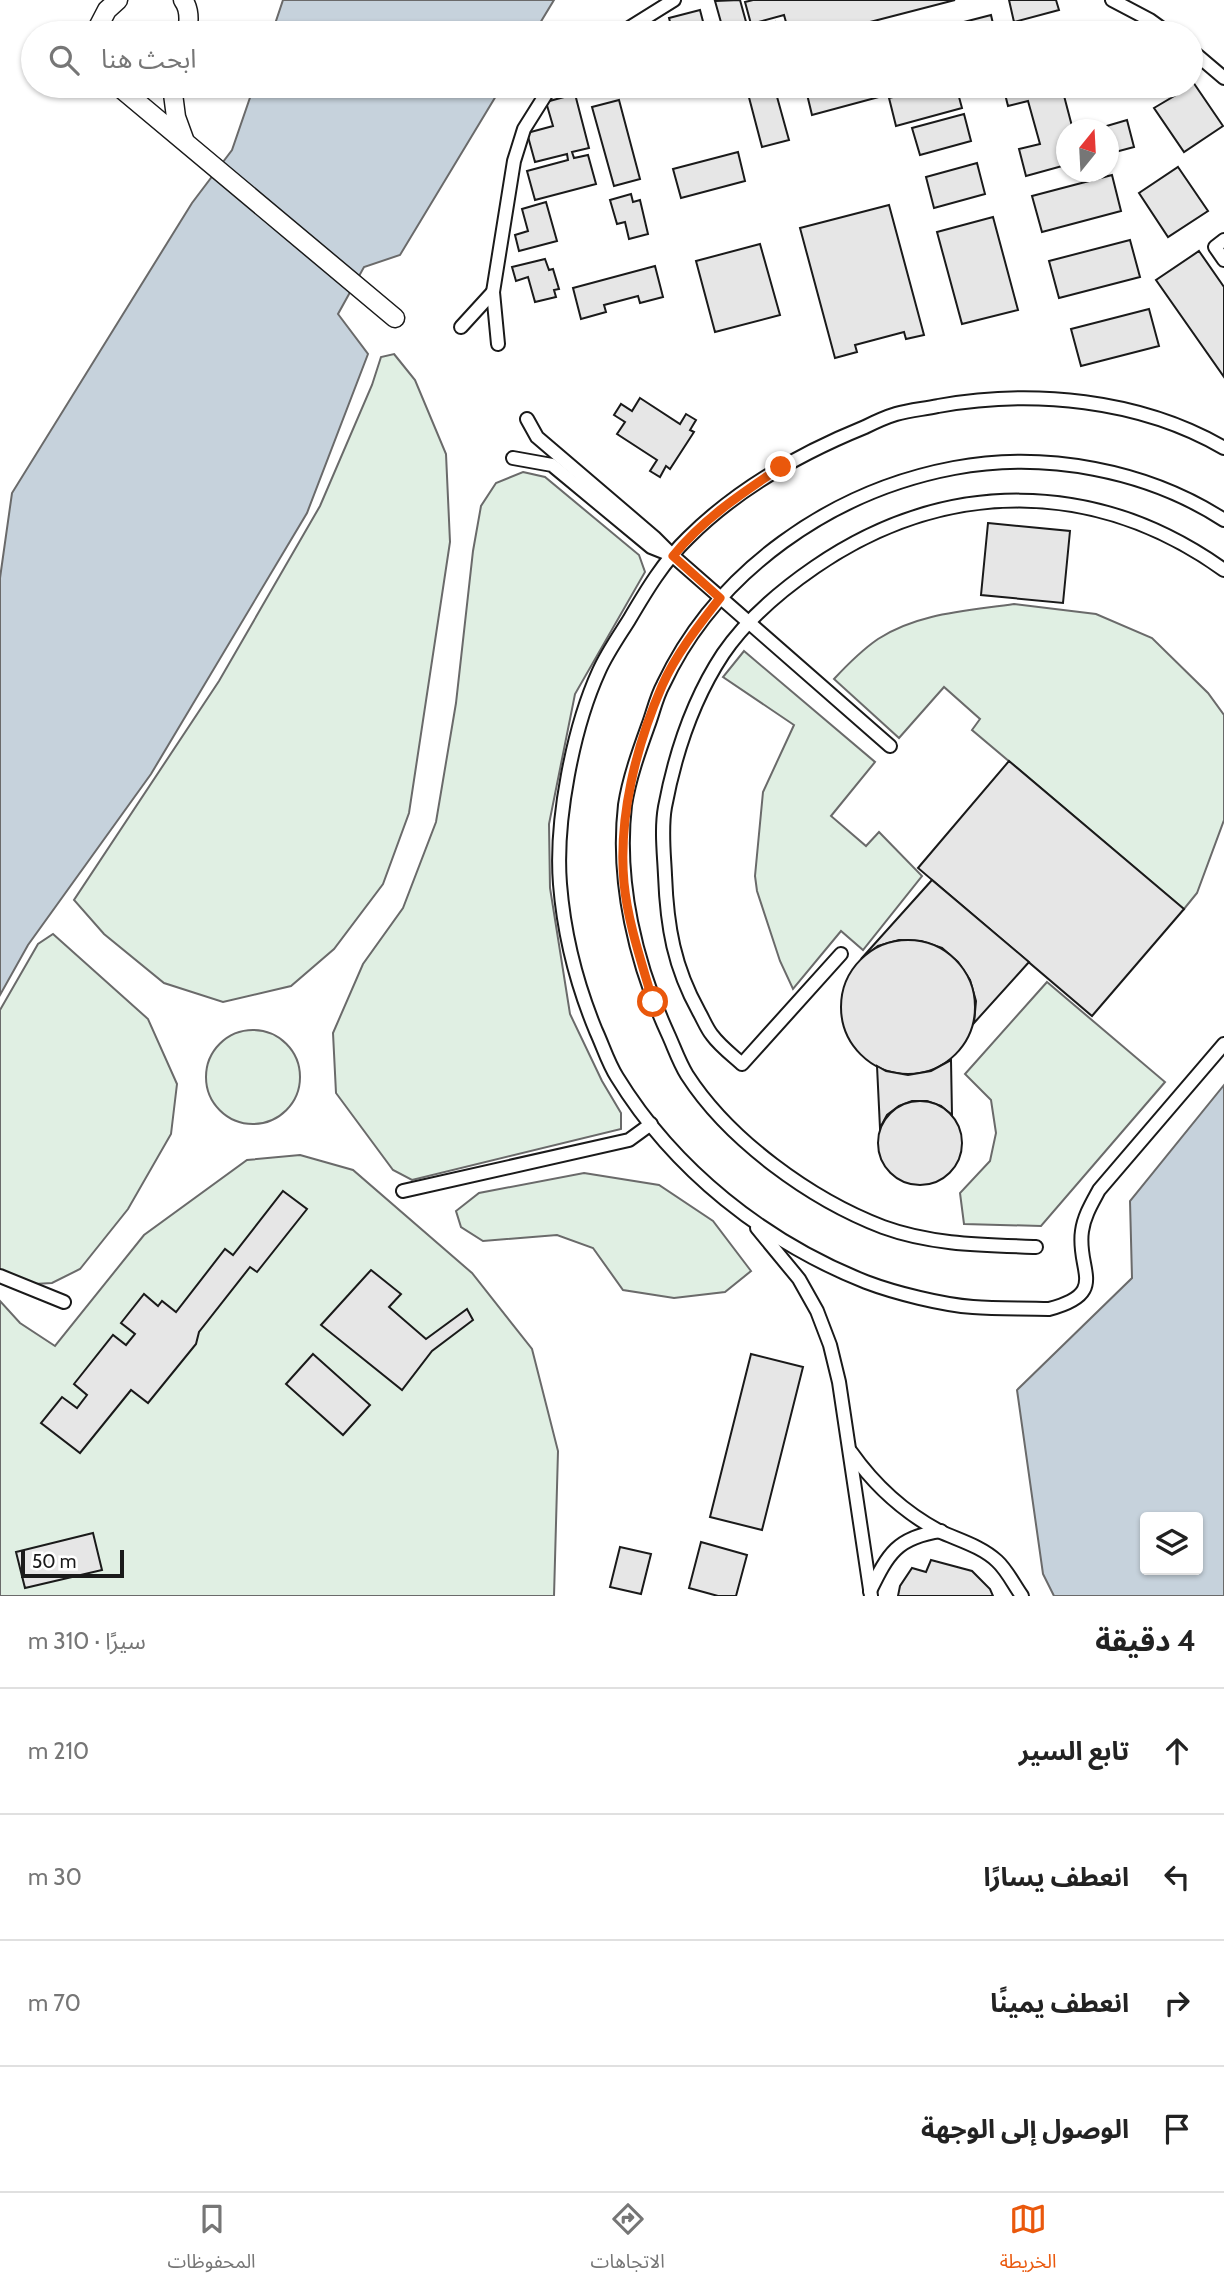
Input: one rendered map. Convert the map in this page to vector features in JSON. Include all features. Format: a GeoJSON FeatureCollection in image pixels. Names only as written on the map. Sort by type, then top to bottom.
{"type":"FeatureCollection","features":[{"type":"Feature","properties":{"kind":"street"},"geometry":{"type":"LineString","coordinates":[[101,21],[107,10],[118,0]]}},
{"type":"Feature","properties":{"kind":"street"},"geometry":{"type":"LineString","coordinates":[[183,0],[189,21]]}},
{"type":"Feature","properties":{"kind":"street"},"geometry":{"type":"LineString","coordinates":[[640,21],[674,0]]}},
{"type":"Feature","properties":{"kind":"street"},"geometry":{"type":"LineString","coordinates":[[1112,0],[1151,21]]}},
{"type":"Feature","properties":{"kind":"street"},"geometry":{"type":"LineString","coordinates":[[1203,60],[1224,78]]}},
{"type":"Feature","properties":{"kind":"street"},"geometry":{"type":"LineString","coordinates":[[133,98],[395,318]]}},
{"type":"Feature","properties":{"kind":"street"},"geometry":{"type":"LineString","coordinates":[[174,98],[176,117],[186,142]]}},
{"type":"Feature","properties":{"kind":"street"},"geometry":{"type":"LineString","coordinates":[[498,344],[494,292],[514,160],[524,129],[543,98]]}},
{"type":"Feature","properties":{"kind":"street"},"geometry":{"type":"LineString","coordinates":[[1224,240],[1215,247],[1224,260]]}},
{"type":"Feature","properties":{"kind":"street"},"geometry":{"type":"LineString","coordinates":[[460,327],[494,292]]}},
{"type":"Feature","properties":{"kind":"street"},"geometry":{"type":"LineString","coordinates":[[1224,447],[1168,422],[1104,405],[1044,399],[963,401],[896,414],[835,439],[781,467],[733,500],[687,539],[637,606],[600,669],[580,723],[562,824],[560,881],[569,947],[589,1014],[615,1075],[666,1144],[707,1186],[748,1217],[811,1256],[867,1282],[898,1292],[969,1307],[1049,1309],[1061,1306],[1078,1296],[1087,1284],[1087,1270],[1082,1257],[1082,1233],[1086,1215],[1099,1190],[1224,1044]]}},
{"type":"Feature","properties":{"kind":"street"},"geometry":{"type":"LineString","coordinates":[[527,419],[537,437],[890,746]]}},
{"type":"Feature","properties":{"kind":"street"},"geometry":{"type":"LineString","coordinates":[[513,458],[552,465],[651,547],[673,556]]}},
{"type":"Feature","properties":{"kind":"street"},"geometry":{"type":"LineString","coordinates":[[1036,1247],[953,1244],[884,1227],[814,1194],[764,1157],[725,1122],[686,1074],[653,1002],[635,940],[624,883],[625,804],[662,685],[692,634],[720,598],[756,561],[809,524],[859,496],[918,475],[983,463],[1048,462],[1110,473],[1170,491],[1224,520]]}},
{"type":"Feature","properties":{"kind":"street"},"geometry":{"type":"LineString","coordinates":[[841,954],[742,1065],[712,1035],[684,984],[672,944],[663,839],[665,808],[681,746],[701,694],[724,654],[748,622],[797,579],[835,554],[878,531],[924,513],[999,500],[1071,505],[1116,516],[1166,534],[1224,570]]}},
{"type":"Feature","properties":{"kind":"street"},"geometry":{"type":"LineString","coordinates":[[403,1191],[629,1140],[651,1124]]}},
{"type":"Feature","properties":{"kind":"street"},"geometry":{"type":"LineString","coordinates":[[748,1217],[799,1279],[817,1311],[830,1345],[839,1382],[870,1593]]}},
{"type":"Feature","properties":{"kind":"street"},"geometry":{"type":"LineString","coordinates":[[0,1276],[64,1302]]}},
{"type":"Feature","properties":{"kind":"street"},"geometry":{"type":"LineString","coordinates":[[849,1449],[868,1476],[889,1498],[912,1516],[998,1561],[1022,1596]]}},
{"type":"Feature","properties":{"kind":"street"},"geometry":{"type":"LineString","coordinates":[[870,1593],[888,1556],[904,1541],[921,1534],[941,1531]]}},
{"type":"Feature","properties":{"kind":"green space"},"geometry":{"type":"Polygon","coordinates":[[[394,354],[415,380],[446,454],[450,542],[409,813],[383,884],[334,949],[291,986],[223,1002],[164,983],[104,934],[74,900],[219,681],[320,506],[372,385],[381,357],[394,354]]]}},
{"type":"Feature","properties":{"kind":"green space"},"geometry":{"type":"Polygon","coordinates":[[[523,472],[545,477],[639,555],[645,572],[575,694],[549,824],[550,888],[570,1014],[602,1081],[621,1113],[621,1129],[412,1180],[393,1170],[336,1093],[333,1033],[363,964],[403,908],[436,822],[456,703],[473,551],[481,506],[496,483],[523,472]]]}},
{"type":"Feature","properties":{"kind":"green space"},"geometry":{"type":"Polygon","coordinates":[[[1014,604],[1096,614],[1152,638],[1208,693],[1224,715],[1224,820],[1197,893],[1184,909],[972,730],[980,719],[944,687],[899,738],[834,679],[872,643],[893,630],[943,614],[1014,604]]]}},
{"type":"Feature","properties":{"kind":"green space"},"geometry":{"type":"Polygon","coordinates":[[[744,651],[875,762],[831,816],[866,846],[879,832],[922,876],[863,950],[841,931],[793,989],[780,961],[757,891],[755,876],[763,792],[794,725],[723,677],[744,651]]]}},
{"type":"Feature","properties":{"kind":"green space"},"geometry":{"type":"Polygon","coordinates":[[[53,934],[148,1019],[177,1084],[171,1134],[128,1209],[80,1269],[52,1283],[17,1285],[0,1276],[0,1010],[38,944],[53,934]]]}},
{"type":"Feature","properties":{"kind":"green space"},"geometry":{"type":"Polygon","coordinates":[[[1047,982],[1165,1082],[1041,1226],[964,1224],[960,1193],[990,1161],[996,1133],[991,1100],[965,1074],[1047,982]]]}},
{"type":"Feature","properties":{"kind":"green space"},"geometry":{"type":"Polygon","coordinates":[[[244,1030],[262,1030],[287,1043],[297,1059],[300,1077],[297,1095],[287,1111],[262,1124],[244,1124],[219,1111],[206,1086],[206,1068],[219,1043],[244,1030]]]}},
{"type":"Feature","properties":{"kind":"green space"},"geometry":{"type":"Polygon","coordinates":[[[300,1155],[353,1170],[472,1273],[532,1349],[558,1451],[554,1596],[0,1596],[0,1301],[20,1323],[55,1346],[144,1235],[247,1160],[300,1155]]]}},
{"type":"Feature","properties":{"kind":"green space"},"geometry":{"type":"Polygon","coordinates":[[[584,1173],[659,1185],[713,1221],[751,1271],[725,1292],[674,1298],[623,1290],[593,1248],[557,1235],[483,1241],[461,1227],[456,1211],[479,1193],[584,1173]]]}},
{"type":"Feature","properties":{"kind":"shaded area"},"geometry":{"type":"Polygon","coordinates":[[[283,0],[554,0],[541,21],[276,21],[283,0]]]}},
{"type":"Feature","properties":{"kind":"shaded area"},"geometry":{"type":"Polygon","coordinates":[[[250,98],[495,98],[400,255],[364,267],[338,314],[368,354],[307,513],[151,774],[28,945],[0,995],[0,578],[12,493],[192,203],[232,150],[250,98]]]}},
{"type":"Feature","properties":{"kind":"shaded area"},"geometry":{"type":"Polygon","coordinates":[[[1224,1085],[1224,1596],[1054,1596],[1043,1574],[1017,1390],[1132,1278],[1130,1201],[1224,1085]]]}},
{"type":"Feature","properties":{"kind":"building"},"geometry":{"type":"Polygon","coordinates":[[[740,0],[746,21],[721,21],[715,1],[740,0]]]}},
{"type":"Feature","properties":{"kind":"building"},"geometry":{"type":"Polygon","coordinates":[[[955,0],[874,21],[786,21],[784,15],[750,21],[745,2],[955,0]]]}},
{"type":"Feature","properties":{"kind":"building"},"geometry":{"type":"Polygon","coordinates":[[[1009,0],[1056,0],[1059,10],[1014,21],[1009,0]]]}},
{"type":"Feature","properties":{"kind":"building"},"geometry":{"type":"Polygon","coordinates":[[[700,10],[703,21],[670,21],[669,18],[700,10]]]}},
{"type":"Feature","properties":{"kind":"building"},"geometry":{"type":"Polygon","coordinates":[[[991,15],[992,21],[968,21],[991,15]]]}},
{"type":"Feature","properties":{"kind":"building"},"geometry":{"type":"Polygon","coordinates":[[[1203,97],[1223,126],[1184,152],[1154,108],[1171,98],[1203,97]]]}},
{"type":"Feature","properties":{"kind":"building"},"geometry":{"type":"Polygon","coordinates":[[[576,98],[589,148],[572,152],[574,158],[588,155],[596,184],[535,200],[527,171],[568,160],[567,154],[535,162],[527,133],[553,126],[546,102],[576,98]]]}},
{"type":"Feature","properties":{"kind":"building"},"geometry":{"type":"Polygon","coordinates":[[[749,98],[777,98],[789,140],[762,147],[749,98]]]}},
{"type":"Feature","properties":{"kind":"building"},"geometry":{"type":"Polygon","coordinates":[[[808,98],[875,98],[812,115],[808,98]]]}},
{"type":"Feature","properties":{"kind":"building"},"geometry":{"type":"Polygon","coordinates":[[[889,98],[959,98],[962,108],[896,126],[889,98]]]}},
{"type":"Feature","properties":{"kind":"building"},"geometry":{"type":"Polygon","coordinates":[[[1006,98],[1065,98],[1070,119],[1056,119],[1056,168],[1026,176],[1019,149],[1040,144],[1028,101],[1008,106],[1006,98]]]}},
{"type":"Feature","properties":{"kind":"building"},"geometry":{"type":"Polygon","coordinates":[[[619,100],[640,179],[614,186],[592,107],[619,100]]]}},
{"type":"Feature","properties":{"kind":"building"},"geometry":{"type":"Polygon","coordinates":[[[964,114],[971,141],[920,155],[912,128],[964,114]]]}},
{"type":"Feature","properties":{"kind":"building"},"geometry":{"type":"Polygon","coordinates":[[[1127,120],[1134,147],[1119,151],[1119,122],[1127,120]]]}},
{"type":"Feature","properties":{"kind":"building"},"geometry":{"type":"Polygon","coordinates":[[[738,152],[745,181],[681,198],[673,169],[738,152]]]}},
{"type":"Feature","properties":{"kind":"building"},"geometry":{"type":"Polygon","coordinates":[[[977,163],[985,194],[934,208],[926,177],[977,163]]]}},
{"type":"Feature","properties":{"kind":"building"},"geometry":{"type":"Polygon","coordinates":[[[1178,167],[1208,211],[1168,237],[1139,193],[1178,167]]]}},
{"type":"Feature","properties":{"kind":"building"},"geometry":{"type":"Polygon","coordinates":[[[1085,182],[1114,182],[1121,211],[1042,232],[1032,196],[1085,182]]]}},
{"type":"Feature","properties":{"kind":"building"},"geometry":{"type":"Polygon","coordinates":[[[631,194],[633,202],[640,200],[648,234],[629,239],[625,222],[617,224],[610,200],[631,194]]]}},
{"type":"Feature","properties":{"kind":"building"},"geometry":{"type":"Polygon","coordinates":[[[546,202],[557,241],[519,251],[515,235],[528,231],[522,209],[546,202]]]}},
{"type":"Feature","properties":{"kind":"building"},"geometry":{"type":"Polygon","coordinates":[[[889,205],[924,335],[906,339],[904,332],[855,345],[857,352],[835,358],[800,228],[889,205]]]}},
{"type":"Feature","properties":{"kind":"building"},"geometry":{"type":"Polygon","coordinates":[[[993,217],[1018,310],[962,324],[937,232],[993,217]]]}},
{"type":"Feature","properties":{"kind":"building"},"geometry":{"type":"Polygon","coordinates":[[[1130,240],[1140,277],[1059,298],[1049,261],[1130,240]]]}},
{"type":"Feature","properties":{"kind":"building"},"geometry":{"type":"Polygon","coordinates":[[[760,244],[780,315],[715,332],[696,261],[760,244]]]}},
{"type":"Feature","properties":{"kind":"building"},"geometry":{"type":"Polygon","coordinates":[[[1199,251],[1224,287],[1224,377],[1156,280],[1199,251]]]}},
{"type":"Feature","properties":{"kind":"building"},"geometry":{"type":"Polygon","coordinates":[[[545,259],[549,270],[553,269],[559,289],[554,290],[556,297],[535,302],[528,277],[516,281],[512,267],[545,259]]]}},
{"type":"Feature","properties":{"kind":"building"},"geometry":{"type":"Polygon","coordinates":[[[655,266],[663,297],[640,303],[638,296],[604,305],[606,312],[581,319],[573,288],[655,266]]]}},
{"type":"Feature","properties":{"kind":"building"},"geometry":{"type":"Polygon","coordinates":[[[1149,309],[1159,346],[1081,366],[1071,329],[1149,309]]]}},
{"type":"Feature","properties":{"kind":"building"},"geometry":{"type":"Polygon","coordinates":[[[640,398],[680,424],[686,414],[696,420],[690,430],[694,432],[670,469],[666,466],[660,477],[650,471],[657,460],[617,434],[625,422],[614,415],[621,404],[632,411],[640,398]]]}},
{"type":"Feature","properties":{"kind":"building"},"geometry":{"type":"Polygon","coordinates":[[[988,523],[1070,531],[1063,603],[981,595],[988,523]]]}},
{"type":"Feature","properties":{"kind":"building"},"geometry":{"type":"Polygon","coordinates":[[[1009,761],[1184,909],[1092,1016],[918,868],[1009,761]]]}},
{"type":"Feature","properties":{"kind":"building"},"geometry":{"type":"Polygon","coordinates":[[[932,880],[1029,962],[974,1023],[976,1001],[970,980],[958,962],[942,948],[921,941],[899,940],[878,946],[861,959],[932,880]]]}},
{"type":"Feature","properties":{"kind":"building"},"geometry":{"type":"Polygon","coordinates":[[[908,940],[934,945],[955,960],[970,981],[975,1007],[970,1033],[955,1054],[934,1069],[908,1074],[882,1069],[861,1054],[846,1033],[841,1007],[846,981],[861,960],[882,945],[908,940]]]}},
{"type":"Feature","properties":{"kind":"building"},"geometry":{"type":"Polygon","coordinates":[[[951,1060],[952,1115],[941,1106],[927,1101],[912,1101],[887,1115],[880,1128],[877,1066],[886,1071],[908,1075],[931,1071],[951,1060]]]}},
{"type":"Feature","properties":{"kind":"building"},"geometry":{"type":"Polygon","coordinates":[[[912,1101],[928,1101],[944,1108],[955,1119],[962,1135],[959,1159],[950,1173],[928,1185],[912,1185],[896,1178],[885,1167],[878,1151],[878,1135],[885,1119],[896,1108],[912,1101]]]}},
{"type":"Feature","properties":{"kind":"building"},"geometry":{"type":"Polygon","coordinates":[[[283,1191],[307,1209],[257,1272],[250,1267],[199,1332],[196,1344],[148,1403],[131,1390],[80,1453],[41,1423],[62,1397],[77,1408],[87,1395],[74,1384],[113,1335],[126,1345],[135,1334],[121,1323],[144,1294],[158,1306],[162,1301],[176,1312],[225,1249],[233,1255],[283,1191]]]}},
{"type":"Feature","properties":{"kind":"building"},"geometry":{"type":"Polygon","coordinates":[[[371,1270],[401,1294],[389,1307],[426,1339],[467,1309],[473,1320],[432,1351],[402,1390],[321,1325],[371,1270]]]}},
{"type":"Feature","properties":{"kind":"building"},"geometry":{"type":"Polygon","coordinates":[[[313,1354],[370,1405],[343,1435],[286,1384],[313,1354]]]}},
{"type":"Feature","properties":{"kind":"building"},"geometry":{"type":"Polygon","coordinates":[[[751,1354],[803,1367],[762,1530],[710,1517],[751,1354]]]}},
{"type":"Feature","properties":{"kind":"building"},"geometry":{"type":"Polygon","coordinates":[[[93,1533],[102,1570],[25,1588],[16,1552],[93,1533]]]}},
{"type":"Feature","properties":{"kind":"building"},"geometry":{"type":"Polygon","coordinates":[[[701,1542],[747,1555],[736,1596],[718,1596],[689,1588],[701,1542]]]}},
{"type":"Feature","properties":{"kind":"building"},"geometry":{"type":"Polygon","coordinates":[[[620,1547],[651,1554],[641,1594],[610,1587],[620,1547]]]}},
{"type":"Feature","properties":{"kind":"building"},"geometry":{"type":"Polygon","coordinates":[[[931,1560],[972,1571],[990,1589],[993,1596],[898,1596],[900,1586],[912,1568],[926,1572],[931,1560]]]}},
{"type":"Feature","properties":{"kind":"route"},"geometry":{"type":"LineString","coordinates":[[653,1002],[635,940],[624,883],[625,804],[662,685],[692,634],[720,598],[673,556],[687,539],[733,500],[781,467]]}}]}
